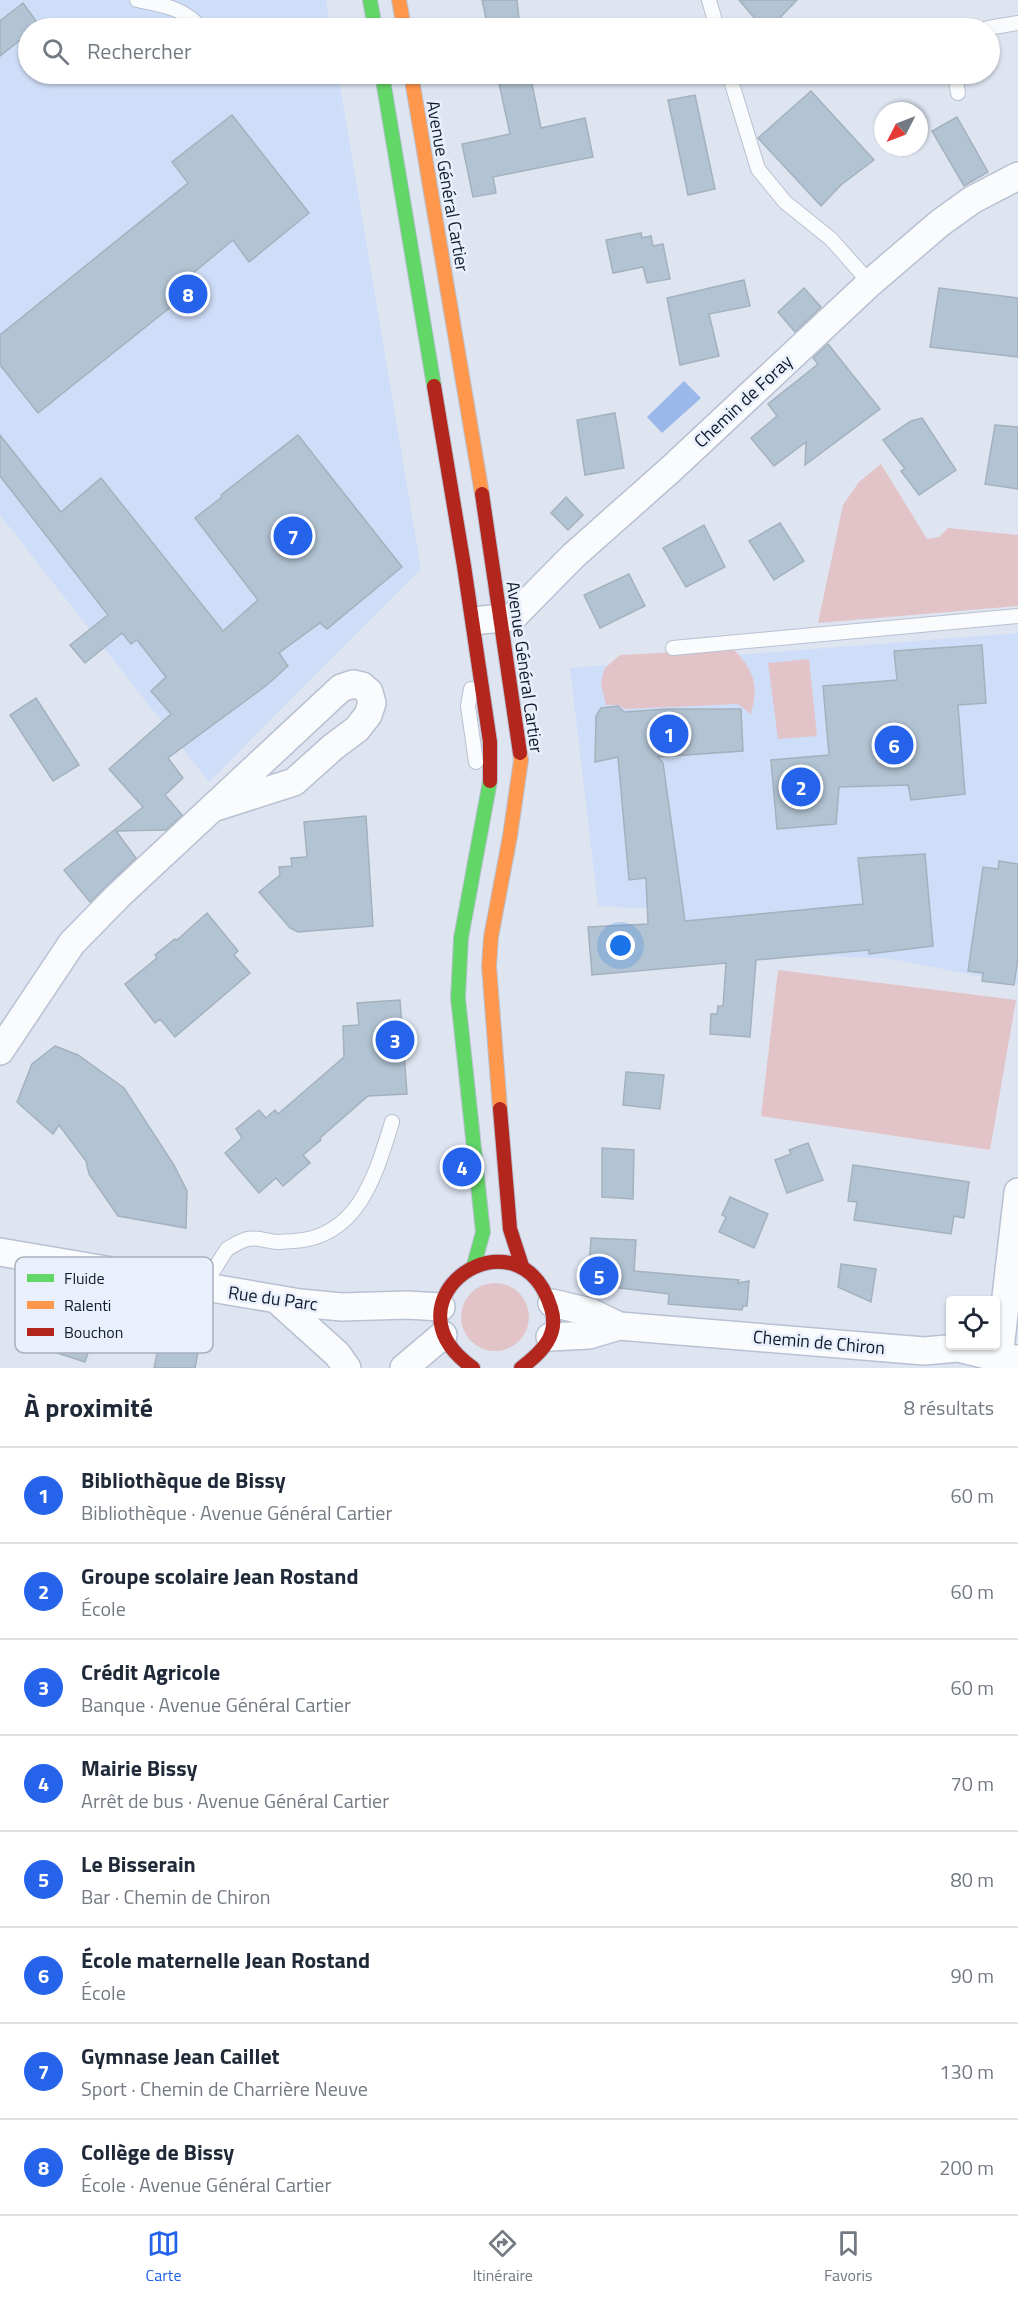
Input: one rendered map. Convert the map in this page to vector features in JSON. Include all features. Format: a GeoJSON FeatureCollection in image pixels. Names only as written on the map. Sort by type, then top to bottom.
{"type":"FeatureCollection","features":[{"type":"Feature","properties":{"kind":"main road"},"geometry":{"type":"LineString","coordinates":[[370,0],[373,18]]}},
{"type":"Feature","properties":{"kind":"main road"},"geometry":{"type":"LineString","coordinates":[[399,0],[402,18]]}},
{"type":"Feature","properties":{"kind":"main road"},"geometry":{"type":"LineString","coordinates":[[384,84],[490,742],[490,781],[461,938],[458,998],[483,1233],[474,1265]]}},
{"type":"Feature","properties":{"kind":"main road","name":"Avenue Général Cartier"},"geometry":{"type":"LineString","coordinates":[[413,84],[493,559],[521,760],[491,937],[489,966],[510,1229],[522,1266]]}},
{"type":"Feature","properties":{"kind":"main road"},"geometry":{"type":"LineString","coordinates":[[490,781],[518,785]]}},
{"type":"Feature","properties":{"kind":"main road"},"geometry":{"type":"LineString","coordinates":[[459,1365],[443,1335],[440,1321],[441,1307],[448,1287],[459,1274],[474,1265],[489,1261],[506,1261],[532,1272],[544,1286],[552,1303],[554,1320],[543,1354],[521,1368]]}},
{"type":"Feature","properties":{"kind":"street","name":"Chemin de Foray"},"geometry":{"type":"LineString","coordinates":[[472,621],[513,617],[573,556],[670,470],[870,283],[940,223],[972,200],[1018,176]]}},
{"type":"Feature","properties":{"kind":"street"},"geometry":{"type":"LineString","coordinates":[[0,1051],[72,943],[119,895],[341,688],[353,684],[362,686],[369,692],[372,703],[357,729],[294,782],[216,807]]}},
{"type":"Feature","properties":{"kind":"street"},"geometry":{"type":"LineString","coordinates":[[1008,1359],[1018,1192]]}},
{"type":"Feature","properties":{"kind":"street","name":"Rue du Parc"},"geometry":{"type":"LineString","coordinates":[[0,1252],[29,1257]]}},
{"type":"Feature","properties":{"kind":"street","name":"Rue du Parc"},"geometry":{"type":"LineString","coordinates":[[213,1289],[342,1307],[407,1305],[441,1307]]}},
{"type":"Feature","properties":{"kind":"street"},"geometry":{"type":"LineString","coordinates":[[276,1299],[337,1354],[347,1368]]}},
{"type":"Feature","properties":{"kind":"street","name":"Chemin de Chiron"},"geometry":{"type":"LineString","coordinates":[[552,1303],[590,1312],[619,1326],[924,1351],[958,1348],[1008,1359]]}},
{"type":"Feature","properties":{"kind":"street","name":"Chemin de Chiron"},"geometry":{"type":"LineString","coordinates":[[543,1354],[619,1326]]}},
{"type":"Feature","properties":{"kind":"street"},"geometry":{"type":"LineString","coordinates":[[404,1368],[443,1335]]}},
{"type":"Feature","properties":{"kind":"lane"},"geometry":{"type":"LineString","coordinates":[[137,0],[174,7],[191,18]]}},
{"type":"Feature","properties":{"kind":"lane"},"geometry":{"type":"LineString","coordinates":[[709,0],[714,18]]}},
{"type":"Feature","properties":{"kind":"lane"},"geometry":{"type":"LineString","coordinates":[[1000,26],[1018,23]]}},
{"type":"Feature","properties":{"kind":"lane"},"geometry":{"type":"LineString","coordinates":[[732,84],[758,169],[785,202],[831,239],[870,283]]}},
{"type":"Feature","properties":{"kind":"lane"},"geometry":{"type":"LineString","coordinates":[[956,84],[958,93]]}},
{"type":"Feature","properties":{"kind":"lane"},"geometry":{"type":"LineString","coordinates":[[673,648],[1018,616]]}},
{"type":"Feature","properties":{"kind":"lane"},"geometry":{"type":"LineString","coordinates":[[480,671],[472,682],[468,706],[484,812]]}},
{"type":"Feature","properties":{"kind":"lane"},"geometry":{"type":"LineString","coordinates":[[213,1271],[227,1249],[248,1239],[276,1242],[308,1240],[335,1228],[356,1210],[371,1183],[392,1122]]}},
{"type":"Feature","properties":{"kind":"shaded area"},"geometry":{"type":"Polygon","coordinates":[[[0,0],[326,0],[329,18],[18,18],[18,84],[340,84],[421,569],[209,782],[0,515],[0,0]]]}},
{"type":"Feature","properties":{"kind":"shaded area"},"geometry":{"type":"Polygon","coordinates":[[[881,464],[927,539],[939,537],[948,528],[1018,535],[1018,606],[818,623],[843,505],[859,482],[881,464]]]}},
{"type":"Feature","properties":{"kind":"shaded area"},"geometry":{"type":"Polygon","coordinates":[[[1018,633],[1018,984],[892,959],[831,956],[687,963],[677,910],[598,906],[570,668],[1018,633]]]}},
{"type":"Feature","properties":{"kind":"shaded area"},"geometry":{"type":"Polygon","coordinates":[[[733,649],[746,664],[753,678],[755,694],[751,714],[738,704],[625,709],[617,705],[606,705],[601,683],[604,669],[620,655],[733,649]]]}},
{"type":"Feature","properties":{"kind":"shaded area"},"geometry":{"type":"Polygon","coordinates":[[[809,659],[817,736],[778,739],[768,663],[809,659]]]}},
{"type":"Feature","properties":{"kind":"shaded area"},"geometry":{"type":"Polygon","coordinates":[[[778,970],[1016,1000],[990,1150],[761,1116],[778,970]]]}},
{"type":"Feature","properties":{"kind":"shaded area"},"geometry":{"type":"Polygon","coordinates":[[[502,1283],[514,1289],[523,1298],[529,1310],[527,1330],[519,1341],[502,1351],[488,1351],[471,1341],[463,1330],[461,1310],[471,1293],[482,1285],[502,1283]]]}},
{"type":"Feature","properties":{"kind":"water"},"geometry":{"type":"Polygon","coordinates":[[[684,381],[701,398],[662,433],[647,417],[684,381]]]}},
{"type":"Feature","properties":{"kind":"building"},"geometry":{"type":"Polygon","coordinates":[[[482,0],[517,0],[519,18],[486,18],[482,0]]]}},
{"type":"Feature","properties":{"kind":"building"},"geometry":{"type":"Polygon","coordinates":[[[739,0],[797,0],[780,18],[754,18],[739,0]]]}},
{"type":"Feature","properties":{"kind":"building"},"geometry":{"type":"Polygon","coordinates":[[[23,3],[34,18],[18,18],[18,42],[0,56],[0,21],[23,3]]]}},
{"type":"Feature","properties":{"kind":"building"},"geometry":{"type":"Polygon","coordinates":[[[499,84],[532,84],[541,128],[585,118],[593,157],[493,177],[496,193],[473,197],[462,144],[510,134],[499,84]]]}},
{"type":"Feature","properties":{"kind":"building"},"geometry":{"type":"Polygon","coordinates":[[[811,91],[874,160],[841,185],[821,206],[758,138],[811,91]]]}},
{"type":"Feature","properties":{"kind":"building"},"geometry":{"type":"Polygon","coordinates":[[[695,95],[715,189],[688,195],[668,100],[695,95]]]}},
{"type":"Feature","properties":{"kind":"building"},"geometry":{"type":"Polygon","coordinates":[[[232,115],[309,213],[249,262],[233,240],[186,279],[193,289],[38,413],[0,365],[0,335],[188,183],[172,162],[232,115]]]}},
{"type":"Feature","properties":{"kind":"building"},"geometry":{"type":"Polygon","coordinates":[[[957,117],[988,172],[964,186],[932,131],[957,117]]]}},
{"type":"Feature","properties":{"kind":"building"},"geometry":{"type":"Polygon","coordinates":[[[641,233],[642,238],[651,236],[653,246],[663,244],[670,279],[647,283],[643,267],[613,273],[606,240],[641,233]]]}},
{"type":"Feature","properties":{"kind":"building"},"geometry":{"type":"Polygon","coordinates":[[[744,280],[750,306],[709,314],[719,356],[680,365],[667,298],[744,280]]]}},
{"type":"Feature","properties":{"kind":"building"},"geometry":{"type":"Polygon","coordinates":[[[804,288],[821,307],[795,332],[778,312],[804,288]]]}},
{"type":"Feature","properties":{"kind":"building"},"geometry":{"type":"Polygon","coordinates":[[[939,288],[1018,298],[1018,357],[930,347],[939,288]]]}},
{"type":"Feature","properties":{"kind":"building"},"geometry":{"type":"Polygon","coordinates":[[[828,344],[880,409],[805,465],[806,442],[774,466],[751,438],[777,416],[768,404],[818,364],[813,358],[828,344]]]}},
{"type":"Feature","properties":{"kind":"building"},"geometry":{"type":"Polygon","coordinates":[[[615,413],[624,468],[585,475],[577,420],[615,413]]]}},
{"type":"Feature","properties":{"kind":"building"},"geometry":{"type":"Polygon","coordinates":[[[922,418],[956,470],[919,495],[901,471],[905,469],[883,440],[911,421],[922,418]]]}},
{"type":"Feature","properties":{"kind":"building"},"geometry":{"type":"Polygon","coordinates":[[[995,425],[1018,427],[1018,489],[985,484],[995,425]]]}},
{"type":"Feature","properties":{"kind":"building"},"geometry":{"type":"Polygon","coordinates":[[[0,435],[61,512],[101,478],[223,631],[258,600],[195,518],[298,435],[402,567],[327,629],[320,623],[279,653],[288,666],[267,685],[168,758],[183,778],[165,795],[182,815],[166,830],[116,831],[136,858],[90,902],[64,870],[143,807],[109,769],[171,714],[151,691],[166,677],[137,640],[131,644],[122,633],[85,663],[70,645],[108,615],[0,476],[0,435]]]}},
{"type":"Feature","properties":{"kind":"building"},"geometry":{"type":"Polygon","coordinates":[[[566,497],[583,515],[568,530],[551,513],[566,497]]]}},
{"type":"Feature","properties":{"kind":"building"},"geometry":{"type":"Polygon","coordinates":[[[780,523],[804,561],[774,580],[749,541],[780,523]]]}},
{"type":"Feature","properties":{"kind":"building"},"geometry":{"type":"Polygon","coordinates":[[[704,525],[725,567],[686,587],[663,548],[704,525]]]}},
{"type":"Feature","properties":{"kind":"building"},"geometry":{"type":"Polygon","coordinates":[[[629,574],[645,606],[600,628],[584,595],[629,574]]]}},
{"type":"Feature","properties":{"kind":"building"},"geometry":{"type":"Polygon","coordinates":[[[982,645],[986,703],[958,705],[965,794],[911,800],[908,785],[839,787],[836,824],[777,829],[771,760],[829,755],[823,686],[897,680],[894,651],[982,645]]]}},
{"type":"Feature","properties":{"kind":"building"},"geometry":{"type":"Polygon","coordinates":[[[36,698],[79,765],[53,781],[10,715],[36,698]]]}},
{"type":"Feature","properties":{"kind":"building"},"geometry":{"type":"Polygon","coordinates":[[[618,706],[624,712],[667,709],[741,709],[743,751],[658,757],[663,763],[685,921],[863,904],[858,858],[925,854],[933,946],[869,954],[869,950],[756,960],[750,1037],[710,1034],[711,1014],[717,1014],[718,1006],[723,1006],[726,963],[592,975],[588,927],[648,924],[646,878],[629,880],[618,757],[595,762],[596,716],[601,708],[618,706]]]}},
{"type":"Feature","properties":{"kind":"building"},"geometry":{"type":"Polygon","coordinates":[[[366,816],[373,926],[298,932],[290,928],[259,892],[280,875],[279,867],[292,866],[291,858],[307,857],[304,822],[366,816]]]}},
{"type":"Feature","properties":{"kind":"building"},"geometry":{"type":"Polygon","coordinates":[[[999,861],[1018,864],[1018,958],[1014,985],[982,981],[983,973],[968,971],[983,867],[998,869],[999,861]]]}},
{"type":"Feature","properties":{"kind":"building"},"geometry":{"type":"Polygon","coordinates":[[[207,913],[238,951],[234,955],[250,973],[175,1037],[160,1019],[155,1023],[125,984],[157,958],[155,955],[175,939],[177,940],[207,913]]]}},
{"type":"Feature","properties":{"kind":"building"},"geometry":{"type":"Polygon","coordinates":[[[400,1000],[407,1094],[368,1096],[303,1155],[310,1163],[283,1186],[276,1178],[259,1193],[225,1153],[242,1138],[236,1129],[259,1110],[266,1118],[275,1110],[278,1114],[344,1057],[343,1026],[359,1025],[357,1003],[400,1000]]]}},
{"type":"Feature","properties":{"kind":"building"},"geometry":{"type":"Polygon","coordinates":[[[55,1046],[78,1055],[124,1088],[174,1165],[187,1191],[186,1228],[118,1216],[89,1174],[86,1161],[59,1125],[53,1134],[17,1102],[32,1064],[55,1046]]]}},
{"type":"Feature","properties":{"kind":"building"},"geometry":{"type":"Polygon","coordinates":[[[626,1072],[664,1075],[660,1109],[623,1105],[626,1072]]]}},
{"type":"Feature","properties":{"kind":"building"},"geometry":{"type":"Polygon","coordinates":[[[808,1143],[823,1180],[787,1193],[775,1160],[791,1154],[789,1150],[808,1143]]]}},
{"type":"Feature","properties":{"kind":"building"},"geometry":{"type":"Polygon","coordinates":[[[602,1148],[634,1150],[633,1199],[602,1197],[602,1148]]]}},
{"type":"Feature","properties":{"kind":"building"},"geometry":{"type":"Polygon","coordinates":[[[853,1165],[969,1182],[964,1218],[954,1216],[951,1234],[854,1220],[857,1202],[848,1201],[853,1165]]]}},
{"type":"Feature","properties":{"kind":"building"},"geometry":{"type":"Polygon","coordinates":[[[730,1197],[768,1214],[754,1248],[719,1232],[726,1217],[722,1215],[730,1197]]]}},
{"type":"Feature","properties":{"kind":"building"},"geometry":{"type":"Polygon","coordinates":[[[591,1238],[636,1240],[634,1271],[739,1280],[738,1283],[749,1281],[747,1306],[743,1306],[742,1310],[668,1304],[669,1294],[588,1284],[591,1238]]]}},
{"type":"Feature","properties":{"kind":"building"},"geometry":{"type":"Polygon","coordinates":[[[841,1264],[876,1269],[871,1302],[838,1287],[841,1264]]]}},
{"type":"Feature","properties":{"kind":"building"},"geometry":{"type":"Polygon","coordinates":[[[57,1353],[88,1353],[85,1362],[57,1353]]]}},
{"type":"Feature","properties":{"kind":"building"},"geometry":{"type":"Polygon","coordinates":[[[157,1353],[198,1353],[195,1368],[154,1368],[157,1353]]]}},
{"type":"Feature","properties":{"kind":"traffic: fast"},"geometry":{"type":"LineString","coordinates":[[370,0],[373,18]]}},
{"type":"Feature","properties":{"kind":"traffic: fast"},"geometry":{"type":"LineString","coordinates":[[384,84],[434,386]]}},
{"type":"Feature","properties":{"kind":"traffic: fast"},"geometry":{"type":"LineString","coordinates":[[474,1265],[483,1232],[458,998],[461,938],[490,781]]}},
{"type":"Feature","properties":{"kind":"traffic: slow"},"geometry":{"type":"LineString","coordinates":[[399,0],[402,18]]}},
{"type":"Feature","properties":{"kind":"traffic: slow"},"geometry":{"type":"LineString","coordinates":[[413,84],[482,494]]}},
{"type":"Feature","properties":{"kind":"traffic: slow"},"geometry":{"type":"LineString","coordinates":[[500,1109],[489,966],[491,937],[510,836],[521,760],[520,753]]}},
{"type":"Feature","properties":{"kind":"traffic: jam"},"geometry":{"type":"LineString","coordinates":[[434,386],[490,742],[490,781]]}},
{"type":"Feature","properties":{"kind":"traffic: jam"},"geometry":{"type":"LineString","coordinates":[[482,494],[520,753]]}},
{"type":"Feature","properties":{"kind":"traffic: jam"},"geometry":{"type":"LineString","coordinates":[[500,1109],[510,1229],[522,1266]]}},
{"type":"Feature","properties":{"kind":"traffic: jam"},"geometry":{"type":"LineString","coordinates":[[473,1368],[447,1342],[440,1315],[447,1291],[464,1273],[487,1263],[512,1264],[535,1278],[551,1308],[553,1318],[551,1335],[542,1350],[521,1368]]}},
{"type":"Feature","properties":{"kind":"place","name":"Collège de Bissy"},"geometry":{"type":"Point","coordinates":[188,294]}},
{"type":"Feature","properties":{"kind":"place","name":"Gymnase Jean Caillet"},"geometry":{"type":"Point","coordinates":[293,536]}},
{"type":"Feature","properties":{"kind":"place","name":"Bibliothèque de Bissy"},"geometry":{"type":"Point","coordinates":[669,734]}},
{"type":"Feature","properties":{"kind":"place","name":"École maternelle Jean Rostand"},"geometry":{"type":"Point","coordinates":[894,745]}},
{"type":"Feature","properties":{"kind":"place","name":"Groupe scolaire Jean Rostand"},"geometry":{"type":"Point","coordinates":[801,787]}},
{"type":"Feature","properties":{"kind":"place","name":"Crédit Agricole"},"geometry":{"type":"Point","coordinates":[395,1040]}},
{"type":"Feature","properties":{"kind":"place","name":"Mairie Bissy"},"geometry":{"type":"Point","coordinates":[462,1167]}},
{"type":"Feature","properties":{"kind":"place","name":"Le Bisserain"},"geometry":{"type":"Point","coordinates":[599,1276]}}]}
